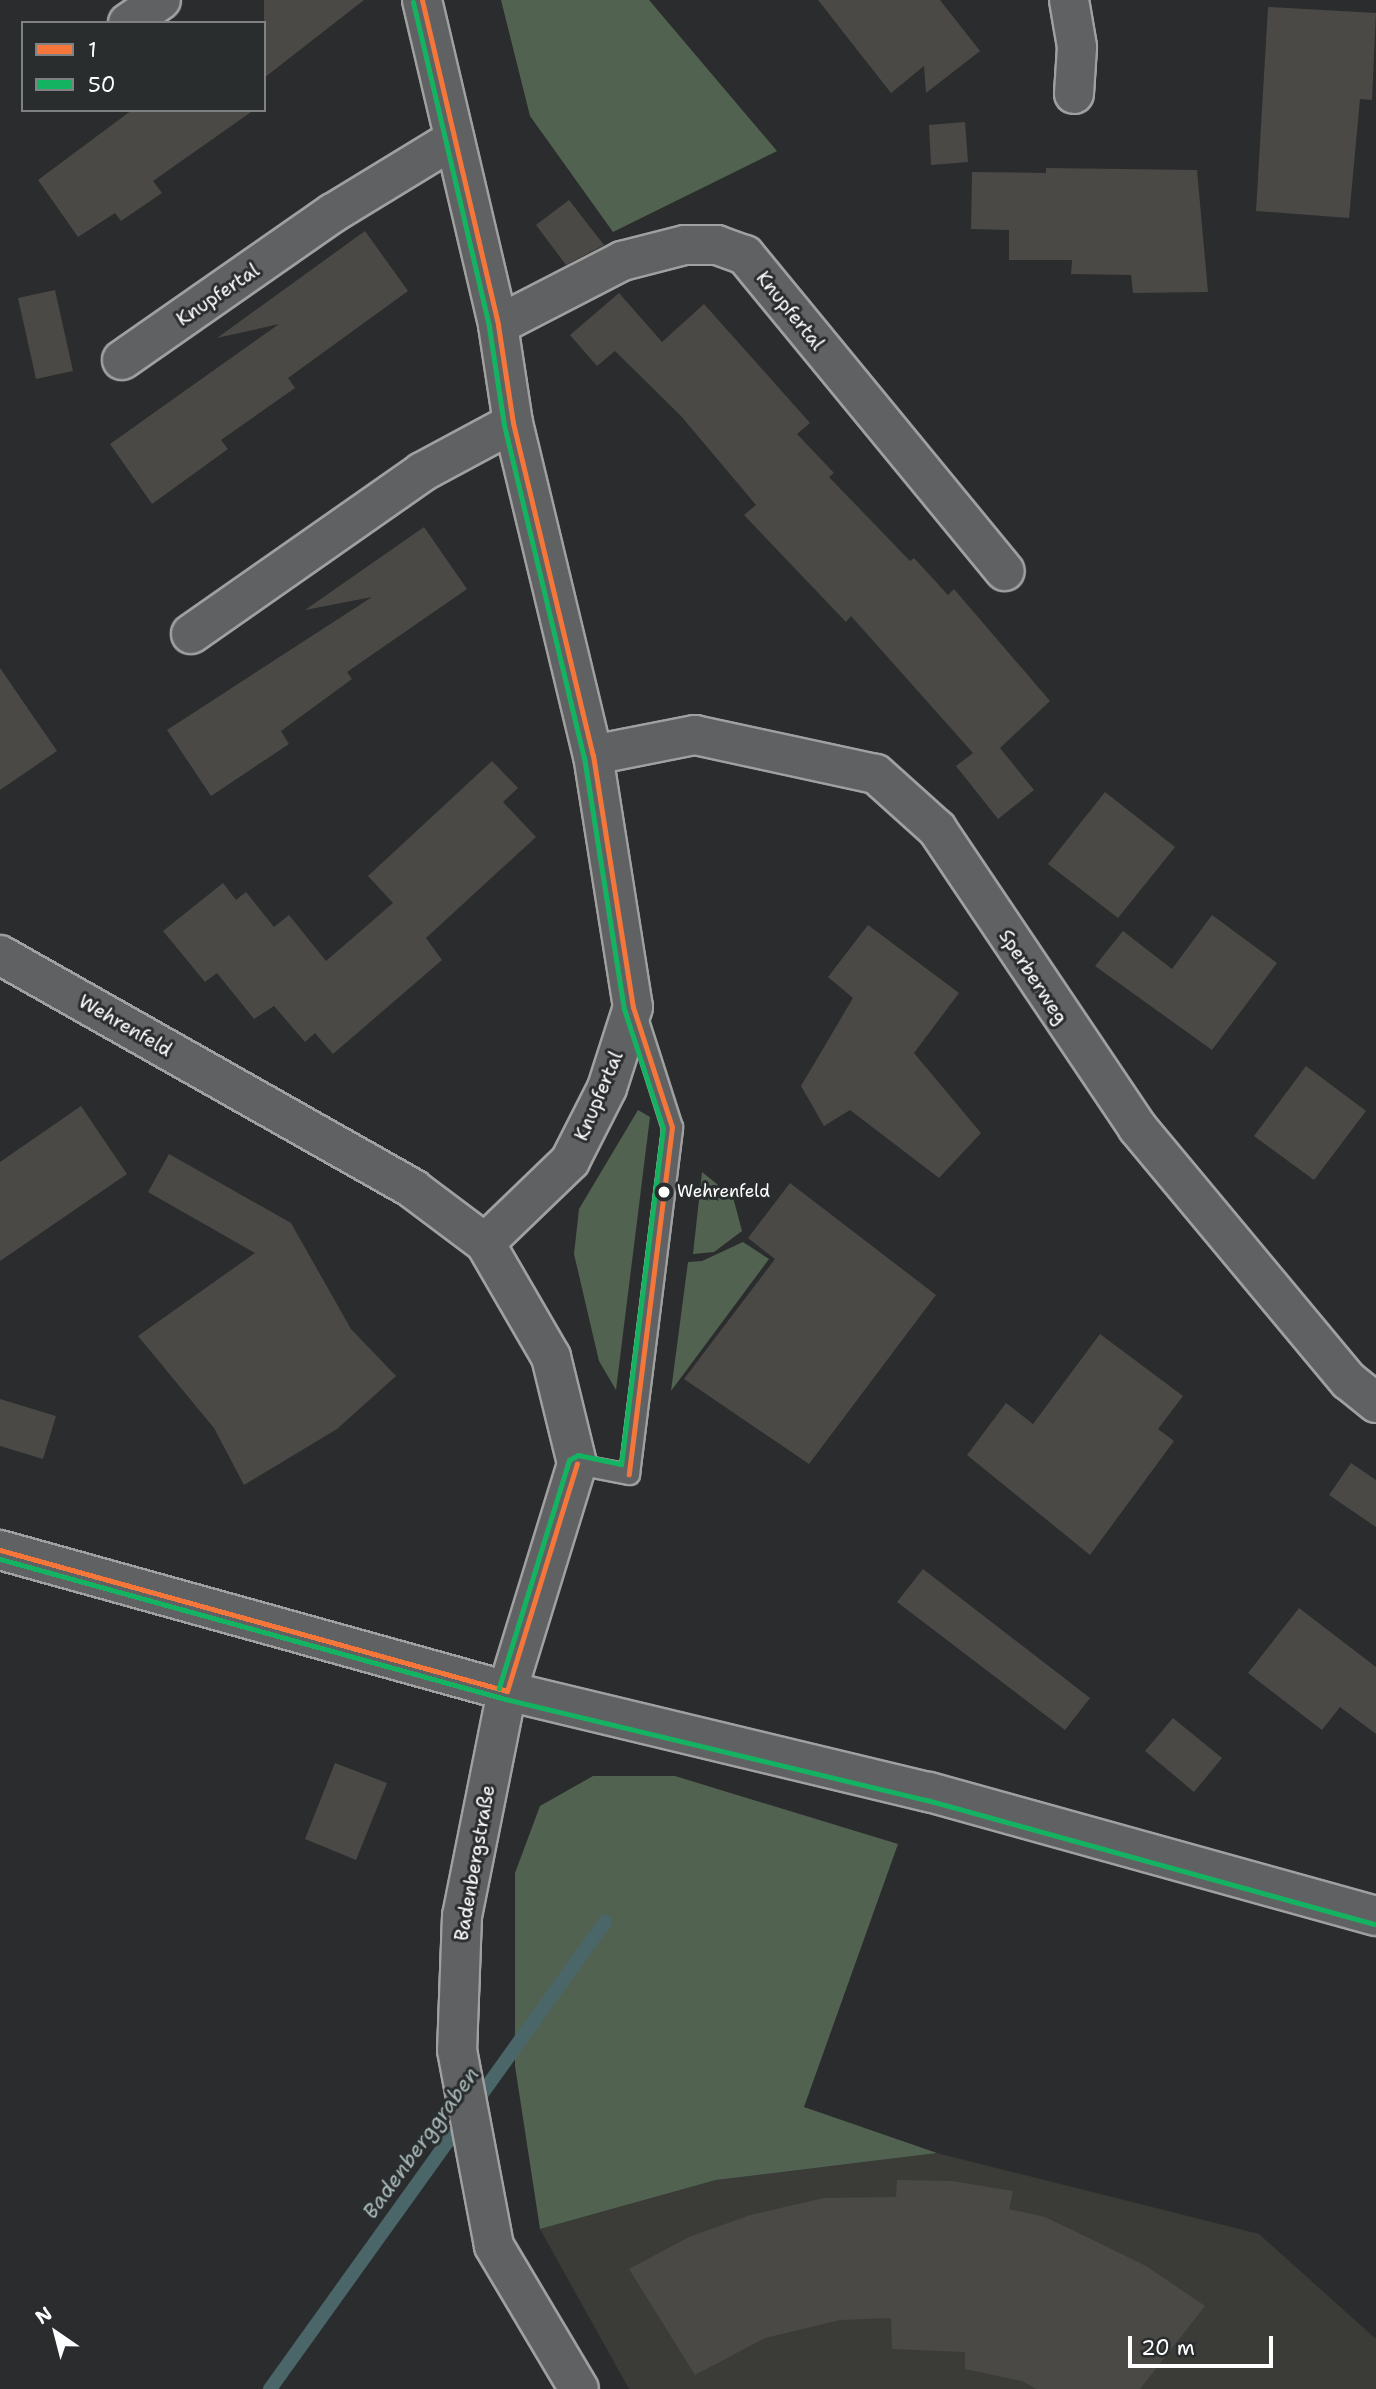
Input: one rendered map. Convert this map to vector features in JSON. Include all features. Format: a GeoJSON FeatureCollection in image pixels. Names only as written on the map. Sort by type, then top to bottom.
{"type":"FeatureCollection","features":[{"type":"Feature","properties":{"kind":"street"},"geometry":{"type":"LineString","coordinates":[[131,21],[161,0]]}},
{"type":"Feature","properties":{"kind":"street","name":"Knupfertal"},"geometry":{"type":"LineString","coordinates":[[422,0],[498,325],[513,423],[593,755],[633,1007],[607,1088],[570,1161],[485,1243]]}},
{"type":"Feature","properties":{"kind":"street"},"geometry":{"type":"LineString","coordinates":[[1069,0],[1077,47],[1074,94]]}},
{"type":"Feature","properties":{"kind":"street","name":"Knupfertal"},"geometry":{"type":"LineString","coordinates":[[122,360],[333,213],[454,139]]}},
{"type":"Feature","properties":{"kind":"street","name":"Knupfertal"},"geometry":{"type":"LineString","coordinates":[[498,325],[622,261],[684,245],[717,245],[745,255],[1005,571]]}},
{"type":"Feature","properties":{"kind":"street"},"geometry":{"type":"LineString","coordinates":[[191,634],[422,472],[513,423]]}},
{"type":"Feature","properties":{"kind":"street","name":"Sperberweg"},"geometry":{"type":"LineString","coordinates":[[593,755],[695,735],[876,774],[937,829],[1137,1127],[1349,1381],[1376,1403]]}},
{"type":"Feature","properties":{"kind":"street","name":"Wehrenfeld"},"geometry":{"type":"LineString","coordinates":[[0,955],[413,1189],[485,1243],[551,1357],[577,1464]]}},
{"type":"Feature","properties":{"kind":"street"},"geometry":{"type":"LineString","coordinates":[[507,1691],[577,1464]]}},
{"type":"Feature","properties":{"kind":"street"},"geometry":{"type":"LineString","coordinates":[[0,1550],[507,1691],[929,1792],[1376,1916]]}},
{"type":"Feature","properties":{"kind":"street","name":"Badenbergstraße"},"geometry":{"type":"LineString","coordinates":[[507,1691],[462,1916],[457,2050],[494,2246],[579,2389]]}},
{"type":"Feature","properties":{"kind":"lane"},"geometry":{"type":"LineString","coordinates":[[577,1464],[629,1474],[672,1127],[633,1007]]}},
{"type":"Feature","properties":{"kind":"shaded area"},"geometry":{"type":"Polygon","coordinates":[[[937,2153],[1259,2234],[1376,2339],[1376,2389],[629,2389],[540,2229],[716,2180],[937,2153]]]}},
{"type":"Feature","properties":{"kind":"green space"},"geometry":{"type":"Polygon","coordinates":[[[501,0],[649,0],[777,151],[613,232],[530,116],[501,0]]]}},
{"type":"Feature","properties":{"kind":"green space"},"geometry":{"type":"Polygon","coordinates":[[[638,1110],[650,1117],[616,1390],[599,1361],[574,1254],[579,1209],[638,1110]]]}},
{"type":"Feature","properties":{"kind":"green space"},"geometry":{"type":"Polygon","coordinates":[[[702,1172],[733,1197],[742,1231],[714,1252],[693,1254],[702,1172]]]}},
{"type":"Feature","properties":{"kind":"green space"},"geometry":{"type":"Polygon","coordinates":[[[743,1242],[769,1259],[671,1391],[688,1262],[702,1261],[743,1242]]]}},
{"type":"Feature","properties":{"kind":"green space"},"geometry":{"type":"Polygon","coordinates":[[[593,1776],[675,1776],[898,1844],[804,2107],[937,2153],[716,2180],[540,2229],[515,2066],[515,1873],[540,1806],[593,1776]]]}},
{"type":"Feature","properties":{"kind":"building"},"geometry":{"type":"Polygon","coordinates":[[[264,0],[364,0],[266,76],[264,0]]]}},
{"type":"Feature","properties":{"kind":"building"},"geometry":{"type":"Polygon","coordinates":[[[818,0],[940,0],[980,51],[926,93],[924,66],[891,93],[818,0]]]}},
{"type":"Feature","properties":{"kind":"building"},"geometry":{"type":"Polygon","coordinates":[[[1268,7],[1376,13],[1372,100],[1360,99],[1349,218],[1256,211],[1268,7]]]}},
{"type":"Feature","properties":{"kind":"building"},"geometry":{"type":"Polygon","coordinates":[[[129,112],[251,112],[153,181],[162,193],[121,221],[115,213],[78,237],[38,180],[129,112]]]}},
{"type":"Feature","properties":{"kind":"building"},"geometry":{"type":"Polygon","coordinates":[[[965,122],[968,162],[931,165],[929,125],[965,122]]]}},
{"type":"Feature","properties":{"kind":"building"},"geometry":{"type":"Polygon","coordinates":[[[1046,168],[1197,170],[1208,292],[1133,293],[1131,275],[1071,274],[1072,260],[1009,260],[1009,230],[971,229],[972,172],[1046,173],[1046,168]]]}},
{"type":"Feature","properties":{"kind":"building"},"geometry":{"type":"Polygon","coordinates":[[[569,200],[604,245],[566,265],[536,225],[569,200]]]}},
{"type":"Feature","properties":{"kind":"building"},"geometry":{"type":"Polygon","coordinates":[[[365,231],[408,291],[288,378],[295,388],[221,440],[228,449],[152,504],[110,444],[279,324],[217,338],[365,231]]]}},
{"type":"Feature","properties":{"kind":"building"},"geometry":{"type":"Polygon","coordinates":[[[55,290],[73,371],[36,379],[18,298],[55,290]]]}},
{"type":"Feature","properties":{"kind":"building"},"geometry":{"type":"Polygon","coordinates":[[[619,293],[662,342],[704,304],[810,423],[797,434],[834,473],[829,477],[910,561],[914,558],[948,595],[954,589],[1050,701],[1000,748],[1034,790],[998,819],[956,766],[973,753],[851,616],[846,622],[744,515],[756,505],[681,416],[615,351],[597,366],[570,335],[619,293]]]}},
{"type":"Feature","properties":{"kind":"building"},"geometry":{"type":"Polygon","coordinates":[[[424,527],[467,589],[347,672],[352,679],[281,731],[289,744],[211,796],[167,730],[372,597],[305,610],[424,527]]]}},
{"type":"Feature","properties":{"kind":"building"},"geometry":{"type":"Polygon","coordinates":[[[0,668],[57,751],[0,790],[0,668]]]}},
{"type":"Feature","properties":{"kind":"building"},"geometry":{"type":"Polygon","coordinates":[[[492,761],[518,788],[503,802],[536,837],[426,938],[442,960],[333,1054],[315,1033],[305,1042],[274,1006],[254,1019],[217,973],[205,982],[163,931],[223,883],[236,900],[246,892],[274,927],[289,915],[326,961],[393,903],[368,876],[492,761]]]}},
{"type":"Feature","properties":{"kind":"building"},"geometry":{"type":"Polygon","coordinates":[[[1105,792],[1175,847],[1118,918],[1048,864],[1105,792]]]}},
{"type":"Feature","properties":{"kind":"building"},"geometry":{"type":"Polygon","coordinates":[[[1212,915],[1277,963],[1212,1050],[1095,966],[1123,931],[1172,969],[1212,915]]]}},
{"type":"Feature","properties":{"kind":"building"},"geometry":{"type":"Polygon","coordinates":[[[868,925],[959,993],[914,1053],[981,1133],[939,1178],[850,1110],[824,1126],[801,1086],[853,998],[828,977],[868,925]]]}},
{"type":"Feature","properties":{"kind":"building"},"geometry":{"type":"Polygon","coordinates":[[[1306,1066],[1366,1111],[1314,1180],[1254,1136],[1306,1066]]]}},
{"type":"Feature","properties":{"kind":"building"},"geometry":{"type":"Polygon","coordinates":[[[81,1106],[127,1174],[0,1261],[0,1162],[81,1106]]]}},
{"type":"Feature","properties":{"kind":"building"},"geometry":{"type":"Polygon","coordinates":[[[169,1154],[291,1223],[351,1329],[396,1376],[337,1429],[244,1485],[214,1428],[138,1336],[255,1253],[148,1192],[169,1154]]]}},
{"type":"Feature","properties":{"kind":"building"},"geometry":{"type":"Polygon","coordinates":[[[790,1183],[936,1295],[809,1464],[684,1379],[775,1259],[748,1238],[790,1183]]]}},
{"type":"Feature","properties":{"kind":"building"},"geometry":{"type":"Polygon","coordinates":[[[1100,1334],[1183,1396],[1158,1429],[1174,1441],[1090,1555],[967,1455],[1006,1403],[1033,1424],[1100,1334]]]}},
{"type":"Feature","properties":{"kind":"building"},"geometry":{"type":"Polygon","coordinates":[[[0,1399],[56,1416],[43,1459],[0,1446],[0,1399]]]}},
{"type":"Feature","properties":{"kind":"building"},"geometry":{"type":"Polygon","coordinates":[[[1351,1463],[1376,1480],[1376,1527],[1329,1495],[1351,1463]]]}},
{"type":"Feature","properties":{"kind":"building"},"geometry":{"type":"Polygon","coordinates":[[[923,1569],[1090,1698],[1065,1730],[897,1602],[923,1569]]]}},
{"type":"Feature","properties":{"kind":"building"},"geometry":{"type":"Polygon","coordinates":[[[1299,1608],[1376,1667],[1376,1734],[1340,1707],[1322,1730],[1248,1673],[1299,1608]]]}},
{"type":"Feature","properties":{"kind":"building"},"geometry":{"type":"Polygon","coordinates":[[[1173,1718],[1222,1758],[1194,1792],[1145,1751],[1173,1718]]]}},
{"type":"Feature","properties":{"kind":"building"},"geometry":{"type":"Polygon","coordinates":[[[335,1763],[387,1783],[356,1860],[305,1839],[335,1763]]]}},
{"type":"Feature","properties":{"kind":"building"},"geometry":{"type":"Polygon","coordinates":[[[897,2180],[952,2181],[1013,2191],[1009,2209],[1045,2217],[1146,2266],[1205,2306],[1140,2389],[1036,2389],[1022,2381],[965,2369],[965,2352],[892,2349],[891,2318],[840,2320],[765,2338],[695,2375],[629,2269],[689,2237],[750,2215],[824,2198],[896,2197],[897,2180]]]}},
{"type":"Feature","properties":{"kind":"waterway","name":"Badenberggraben"},"geometry":{"type":"LineString","coordinates":[[270,2389],[605,1922]]}},
{"type":"Feature","properties":{"kind":"transit line","name":"1"},"geometry":{"type":"LineString","coordinates":[[422,0],[498,325],[513,423],[593,755],[633,1007],[672,1127],[629,1474]]}},
{"type":"Feature","properties":{"kind":"transit line","name":"50"},"geometry":{"type":"LineString","coordinates":[[413,2],[489,327],[504,425],[584,757],[624,1009],[663,1128],[621,1464],[578,1455],[569,1460],[499,1688]]}},
{"type":"Feature","properties":{"kind":"transit line","name":"1"},"geometry":{"type":"LineString","coordinates":[[507,1691],[577,1464]]}},
{"type":"Feature","properties":{"kind":"transit line","name":"1"},"geometry":{"type":"LineString","coordinates":[[0,1550],[507,1691]]}},
{"type":"Feature","properties":{"kind":"transit line","name":"50"},"geometry":{"type":"LineString","coordinates":[[0,1559],[505,1699],[927,1800],[1374,1924]]}},
{"type":"Feature","properties":{"kind":"place","name":"Wehrenfeld"},"geometry":{"type":"Point","coordinates":[664,1192]}}]}
